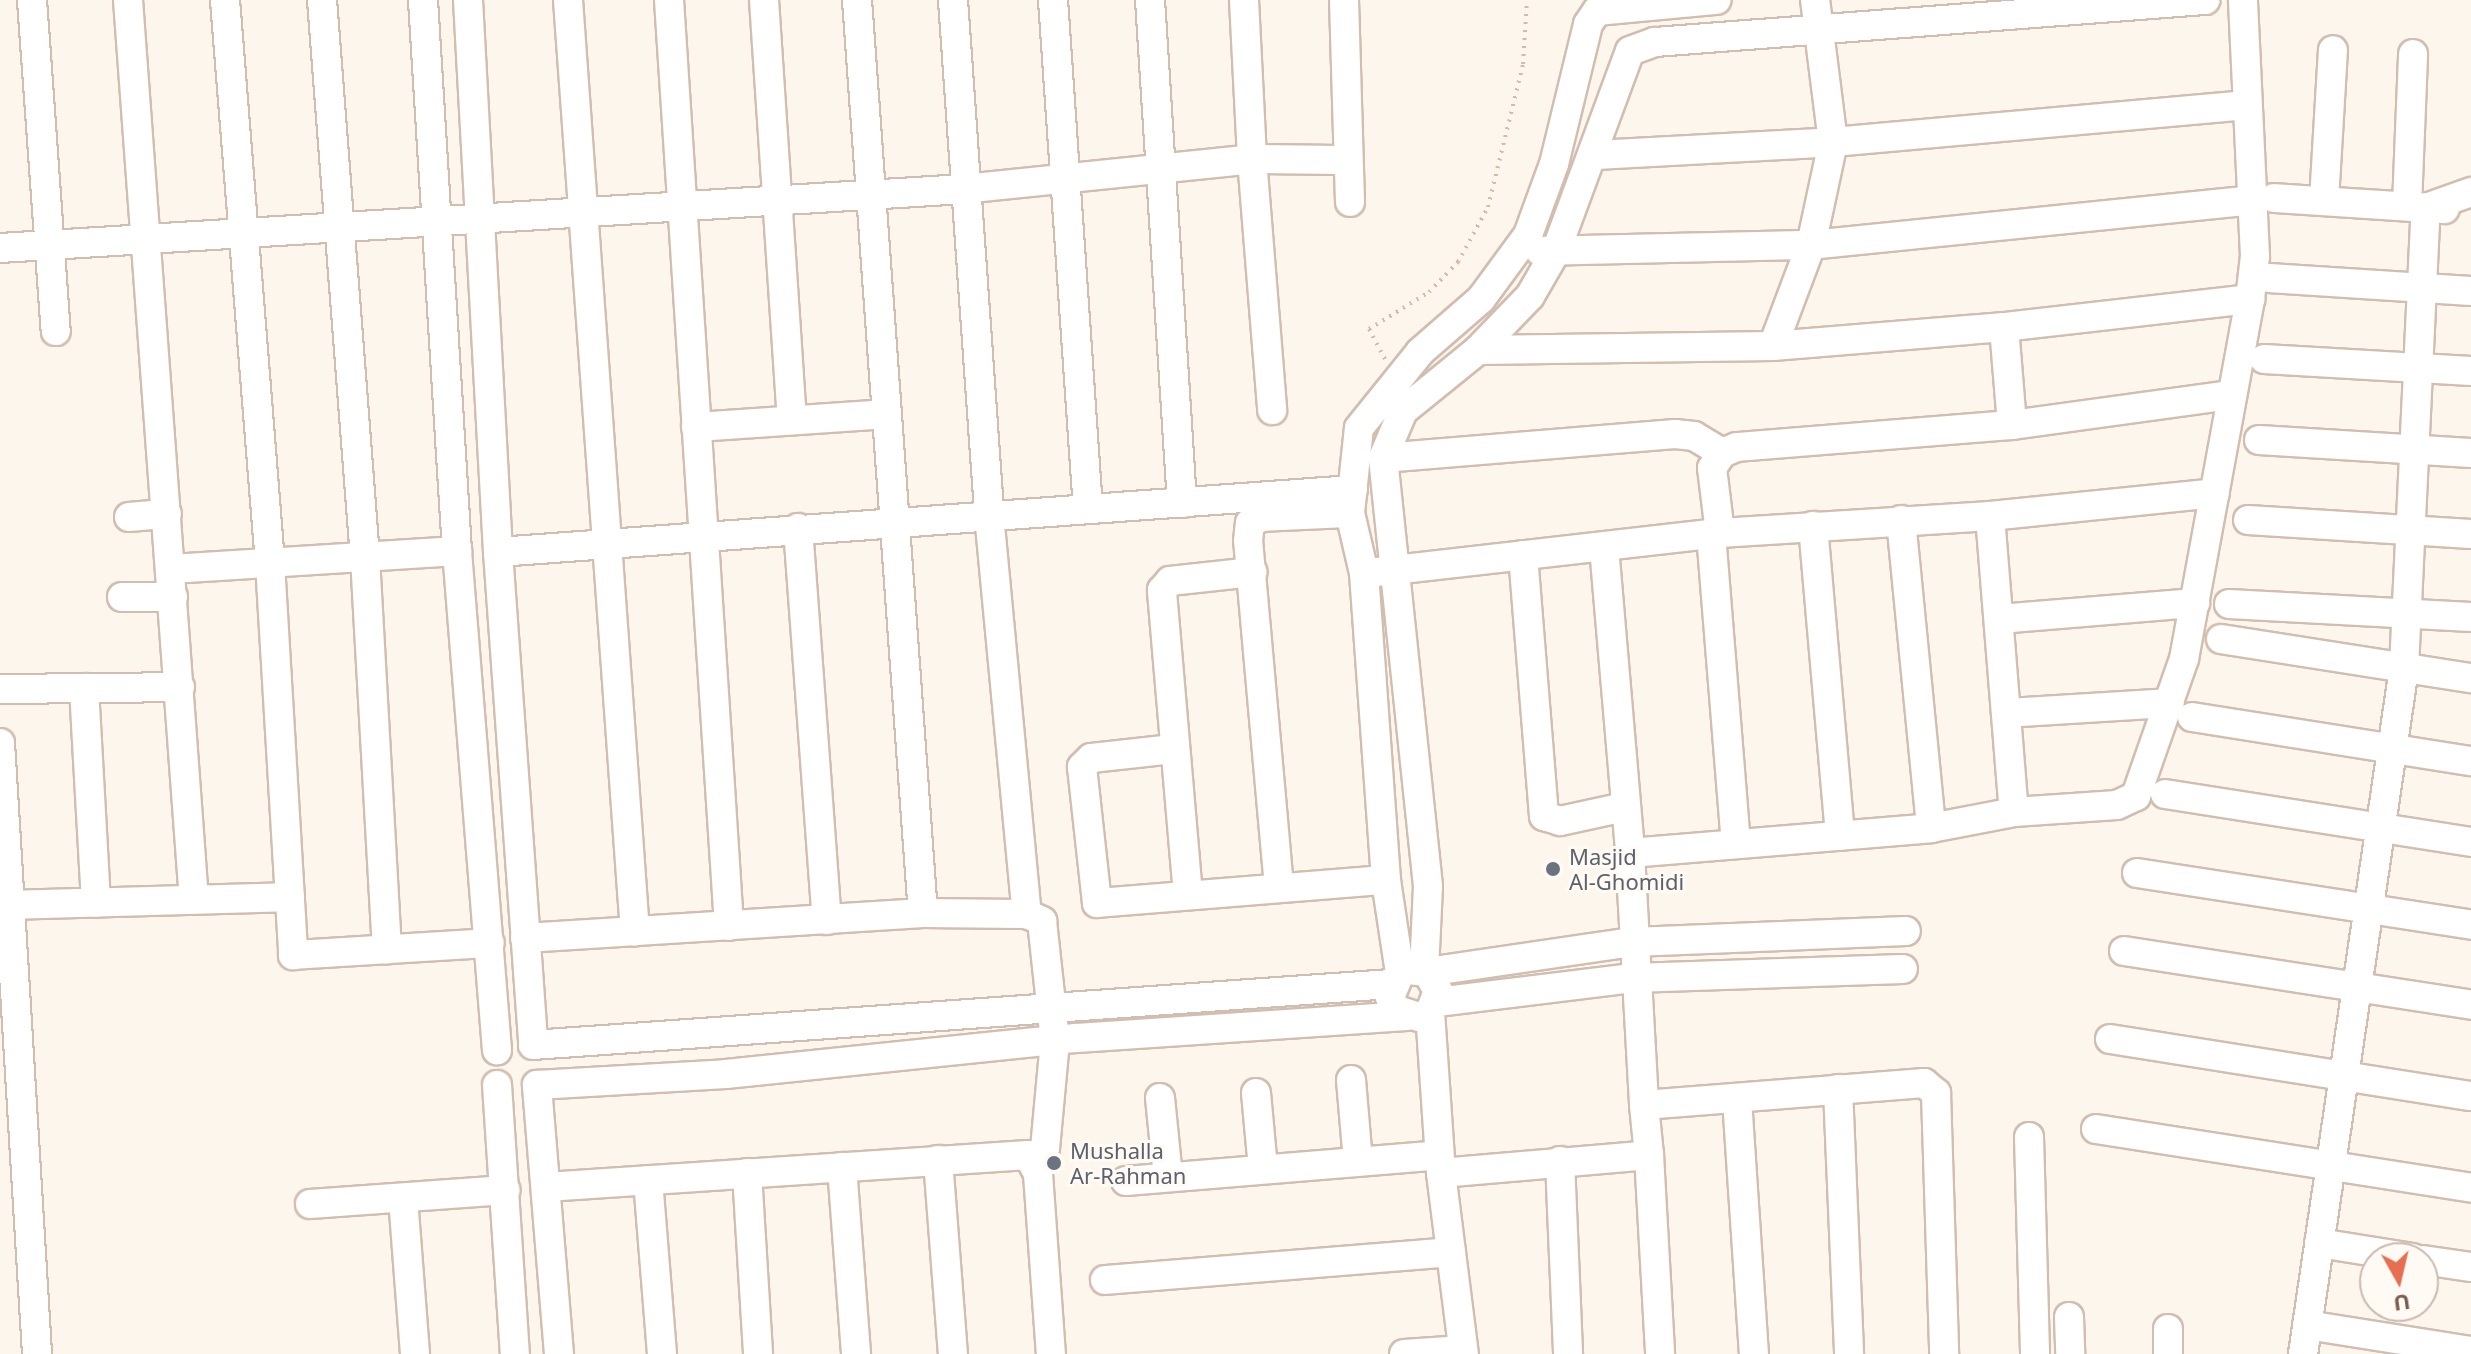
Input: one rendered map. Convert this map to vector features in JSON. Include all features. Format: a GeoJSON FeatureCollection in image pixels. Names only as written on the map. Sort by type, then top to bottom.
{"type":"FeatureCollection","features":[{"type":"Feature","properties":{"kind":"street"},"geometry":{"type":"LineString","coordinates":[[32,0],[56,331]]}},
{"type":"Feature","properties":{"kind":"street"},"geometry":{"type":"LineString","coordinates":[[128,0],[145,239],[148,434],[167,514],[194,900]]}},
{"type":"Feature","properties":{"kind":"street"},"geometry":{"type":"LineString","coordinates":[[225,0],[270,563],[293,955],[490,943]]}},
{"type":"Feature","properties":{"kind":"street"},"geometry":{"type":"LineString","coordinates":[[322,0],[365,557],[387,949]]}},
{"type":"Feature","properties":{"kind":"street"},"geometry":{"type":"LineString","coordinates":[[423,0],[457,551],[497,1050],[490,1068],[497,1085],[515,1354]]}},
{"type":"Feature","properties":{"kind":"street"},"geometry":{"type":"LineString","coordinates":[[468,0],[498,552],[533,1045],[543,1062],[537,1085],[559,1354]]}},
{"type":"Feature","properties":{"kind":"street"},"geometry":{"type":"LineString","coordinates":[[568,0],[635,932]]}},
{"type":"Feature","properties":{"kind":"street"},"geometry":{"type":"LineString","coordinates":[[669,0],[729,926]]}},
{"type":"Feature","properties":{"kind":"street"},"geometry":{"type":"LineString","coordinates":[[764,0],[792,420]]}},
{"type":"Feature","properties":{"kind":"street"},"geometry":{"type":"LineString","coordinates":[[857,0],[868,193],[923,913]]}},
{"type":"Feature","properties":{"kind":"street"},"geometry":{"type":"LineString","coordinates":[[953,0],[989,515],[1027,914]]}},
{"type":"Feature","properties":{"kind":"street"},"geometry":{"type":"LineString","coordinates":[[1053,0],[1088,509]]}},
{"type":"Feature","properties":{"kind":"street"},"geometry":{"type":"LineString","coordinates":[[1150,0],[1182,503]]}},
{"type":"Feature","properties":{"kind":"street"},"geometry":{"type":"LineString","coordinates":[[1244,0],[1252,159],[1272,410]]}},
{"type":"Feature","properties":{"kind":"street"},"geometry":{"type":"LineString","coordinates":[[1344,0],[1350,202]]}},
{"type":"Feature","properties":{"kind":"street"},"geometry":{"type":"LineString","coordinates":[[1404,1354],[1464,1352],[1424,1010],[1438,991],[1411,975],[1386,880],[1364,573],[1351,502],[1359,428],[1404,372],[1481,299],[1517,251],[1554,164],[1588,24],[1597,11],[1716,0]]}},
{"type":"Feature","properties":{"kind":"street"},"geometry":{"type":"LineString","coordinates":[[1773,346],[1811,245],[1833,142],[1822,31],[1815,0]]}},
{"type":"Feature","properties":{"kind":"street"},"geometry":{"type":"LineString","coordinates":[[1424,1010],[1395,1009],[1411,975],[1428,886],[1392,570],[1383,458],[1403,411],[1478,350],[1530,296],[1556,251],[1596,155],[1615,83],[1630,51],[1655,42],[2205,0]]}},
{"type":"Feature","properties":{"kind":"street"},"geometry":{"type":"LineString","coordinates":[[1630,853],[1931,828],[2014,812],[2129,802],[2142,787],[2181,710],[2195,603],[2232,395],[2259,288],[2264,199],[2247,105],[2243,0]]}},
{"type":"Feature","properties":{"kind":"street"},"geometry":{"type":"LineString","coordinates":[[2324,201],[2333,50]]}},
{"type":"Feature","properties":{"kind":"street"},"geometry":{"type":"LineString","coordinates":[[2303,1354],[2404,668],[2422,288],[2416,207],[2413,54]]}},
{"type":"Feature","properties":{"kind":"street"},"geometry":{"type":"LineString","coordinates":[[1596,155],[1833,142],[2247,105]]}},
{"type":"Feature","properties":{"kind":"street"},"geometry":{"type":"LineString","coordinates":[[0,248],[338,225],[438,222],[585,209],[964,189],[1252,159],[1347,160]]}},
{"type":"Feature","properties":{"kind":"street"},"geometry":{"type":"LineString","coordinates":[[2416,207],[2471,192]]}},
{"type":"Feature","properties":{"kind":"street"},"geometry":{"type":"LineString","coordinates":[[1517,251],[1811,245],[2264,199],[2471,210]]}},
{"type":"Feature","properties":{"kind":"street"},"geometry":{"type":"LineString","coordinates":[[1478,350],[1773,346],[2004,327],[2259,288],[2471,291]]}},
{"type":"Feature","properties":{"kind":"street"},"geometry":{"type":"LineString","coordinates":[[2004,327],[2012,425]]}},
{"type":"Feature","properties":{"kind":"street"},"geometry":{"type":"LineString","coordinates":[[2264,359],[2471,371]]}},
{"type":"Feature","properties":{"kind":"street"},"geometry":{"type":"LineString","coordinates":[[1736,844],[1712,468],[1722,453],[1737,447],[2012,425],[2232,395]]}},
{"type":"Feature","properties":{"kind":"street"},"geometry":{"type":"LineString","coordinates":[[696,427],[885,414]]}},
{"type":"Feature","properties":{"kind":"street"},"geometry":{"type":"LineString","coordinates":[[1383,458],[1675,434],[1694,436],[1722,453]]}},
{"type":"Feature","properties":{"kind":"street"},"geometry":{"type":"LineString","coordinates":[[2259,440],[2471,453]]}},
{"type":"Feature","properties":{"kind":"street"},"geometry":{"type":"LineString","coordinates":[[1364,573],[1716,534],[1990,516],[2215,493]]}},
{"type":"Feature","properties":{"kind":"street"},"geometry":{"type":"LineString","coordinates":[[498,552],[798,528],[1182,503],[1351,502]]}},
{"type":"Feature","properties":{"kind":"street"},"geometry":{"type":"LineString","coordinates":[[1279,887],[1248,541],[1256,519],[1351,502]]}},
{"type":"Feature","properties":{"kind":"street"},"geometry":{"type":"LineString","coordinates":[[129,517],[167,514]]}},
{"type":"Feature","properties":{"kind":"street"},"geometry":{"type":"LineString","coordinates":[[1990,516],[2014,812]]}},
{"type":"Feature","properties":{"kind":"street"},"geometry":{"type":"LineString","coordinates":[[1901,520],[1931,828]]}},
{"type":"Feature","properties":{"kind":"street"},"geometry":{"type":"LineString","coordinates":[[2248,520],[2471,534]]}},
{"type":"Feature","properties":{"kind":"street"},"geometry":{"type":"LineString","coordinates":[[1813,526],[1840,836]]}},
{"type":"Feature","properties":{"kind":"street"},"geometry":{"type":"LineString","coordinates":[[798,528],[827,920]]}},
{"type":"Feature","properties":{"kind":"street"},"geometry":{"type":"LineString","coordinates":[[1604,547],[1630,853],[1633,978],[1649,1155],[1660,1354]]}},
{"type":"Feature","properties":{"kind":"street"},"geometry":{"type":"LineString","coordinates":[[122,597],[172,583],[270,563],[457,551]]}},
{"type":"Feature","properties":{"kind":"street"},"geometry":{"type":"LineString","coordinates":[[1523,555],[1544,816],[1560,821],[1624,807]]}},
{"type":"Feature","properties":{"kind":"street"},"geometry":{"type":"LineString","coordinates":[[1188,895],[1173,749],[1163,584],[1253,572]]}},
{"type":"Feature","properties":{"kind":"street"},"geometry":{"type":"LineString","coordinates":[[1999,619],[2195,603]]}},
{"type":"Feature","properties":{"kind":"street"},"geometry":{"type":"LineString","coordinates":[[2229,604],[2471,617]]}},
{"type":"Feature","properties":{"kind":"street"},"geometry":{"type":"LineString","coordinates":[[2221,639],[2471,678]]}},
{"type":"Feature","properties":{"kind":"street"},"geometry":{"type":"LineString","coordinates":[[0,689],[180,687]]}},
{"type":"Feature","properties":{"kind":"street"},"geometry":{"type":"LineString","coordinates":[[84,688],[96,903]]}},
{"type":"Feature","properties":{"kind":"street"},"geometry":{"type":"LineString","coordinates":[[2006,713],[2181,710],[2471,761]]}},
{"type":"Feature","properties":{"kind":"street"},"geometry":{"type":"LineString","coordinates":[[0,743],[13,1164],[37,1354]]}},
{"type":"Feature","properties":{"kind":"street"},"geometry":{"type":"LineString","coordinates":[[1173,749],[1086,761],[1082,767],[1087,847],[1097,903],[1386,880]]}},
{"type":"Feature","properties":{"kind":"street"},"geometry":{"type":"LineString","coordinates":[[2165,794],[2471,842]]}},
{"type":"Feature","properties":{"kind":"street"},"geometry":{"type":"LineString","coordinates":[[2137,873],[2471,925]]}},
{"type":"Feature","properties":{"kind":"street"},"geometry":{"type":"LineString","coordinates":[[7,913],[96,903],[290,897]]}},
{"type":"Feature","properties":{"kind":"street"},"geometry":{"type":"LineString","coordinates":[[487,905],[523,903]]}},
{"type":"Feature","properties":{"kind":"street"},"geometry":{"type":"LineString","coordinates":[[525,938],[923,913],[1027,914],[1042,921],[1062,1006],[1066,1040],[1045,1148],[1034,1162]]}},
{"type":"Feature","properties":{"kind":"street"},"geometry":{"type":"LineString","coordinates":[[497,1050],[514,1041],[533,1045],[723,1032],[1103,1003],[1411,975],[1633,942],[1906,931]]}},
{"type":"Feature","properties":{"kind":"street"},"geometry":{"type":"LineString","coordinates":[[2124,951],[2471,1005]]}},
{"type":"Feature","properties":{"kind":"street"},"geometry":{"type":"LineString","coordinates":[[1559,953],[1563,987]]}},
{"type":"Feature","properties":{"kind":"street"},"geometry":{"type":"LineString","coordinates":[[497,1085],[514,1093],[537,1085],[726,1074],[1107,1036],[1424,1010],[1633,978],[1903,969]]}},
{"type":"Feature","properties":{"kind":"street"},"geometry":{"type":"LineString","coordinates":[[723,1032],[726,1074]]}},
{"type":"Feature","properties":{"kind":"street"},"geometry":{"type":"LineString","coordinates":[[2110,1039],[2471,1096]]}},
{"type":"Feature","properties":{"kind":"street"},"geometry":{"type":"LineString","coordinates":[[1351,1080],[1358,1162]]}},
{"type":"Feature","properties":{"kind":"street"},"geometry":{"type":"LineString","coordinates":[[1644,1105],[1924,1083],[1936,1093],[1944,1354]]}},
{"type":"Feature","properties":{"kind":"street"},"geometry":{"type":"LineString","coordinates":[[1838,1089],[1849,1354]]}},
{"type":"Feature","properties":{"kind":"street"},"geometry":{"type":"LineString","coordinates":[[1256,1093],[1263,1169]]}},
{"type":"Feature","properties":{"kind":"street"},"geometry":{"type":"LineString","coordinates":[[1160,1098],[1168,1177]]}},
{"type":"Feature","properties":{"kind":"street"},"geometry":{"type":"LineString","coordinates":[[1737,1099],[1754,1354]]}},
{"type":"Feature","properties":{"kind":"street"},"geometry":{"type":"LineString","coordinates":[[2096,1129],[2471,1188]]}},
{"type":"Feature","properties":{"kind":"street"},"geometry":{"type":"LineString","coordinates":[[2029,1137],[2035,1354]]}},
{"type":"Feature","properties":{"kind":"street"},"geometry":{"type":"LineString","coordinates":[[546,1187],[1028,1155],[1034,1162],[1051,1354]]}},
{"type":"Feature","properties":{"kind":"street"},"geometry":{"type":"LineString","coordinates":[[1126,1181],[1358,1162],[1440,1164],[1649,1155]]}},
{"type":"Feature","properties":{"kind":"street"},"geometry":{"type":"LineString","coordinates":[[938,1160],[953,1354]]}},
{"type":"Feature","properties":{"kind":"street"},"geometry":{"type":"LineString","coordinates":[[1560,1161],[1568,1354]]}},
{"type":"Feature","properties":{"kind":"street"},"geometry":{"type":"LineString","coordinates":[[842,1167],[856,1354]]}},
{"type":"Feature","properties":{"kind":"street"},"geometry":{"type":"LineString","coordinates":[[747,1173],[758,1354]]}},
{"type":"Feature","properties":{"kind":"street"},"geometry":{"type":"LineString","coordinates":[[648,1180],[662,1354]]}},
{"type":"Feature","properties":{"kind":"street"},"geometry":{"type":"LineString","coordinates":[[310,1204],[505,1190]]}},
{"type":"Feature","properties":{"kind":"street"},"geometry":{"type":"LineString","coordinates":[[403,1198],[415,1354]]}},
{"type":"Feature","properties":{"kind":"street"},"geometry":{"type":"LineString","coordinates":[[2319,1243],[2359,1249]]}},
{"type":"Feature","properties":{"kind":"street"},"geometry":{"type":"LineString","coordinates":[[1105,1280],[1451,1252]]}},
{"type":"Feature","properties":{"kind":"street"},"geometry":{"type":"LineString","coordinates":[[2439,1262],[2471,1267]]}},
{"type":"Feature","properties":{"kind":"street"},"geometry":{"type":"LineString","coordinates":[[2069,1317],[2070,1354]]}},
{"type":"Feature","properties":{"kind":"street"},"geometry":{"type":"LineString","coordinates":[[2307,1325],[2471,1351]]}},
{"type":"Feature","properties":{"kind":"path"},"geometry":{"type":"LineString","coordinates":[[1404,372],[1379,355],[1369,329],[1429,292],[1458,262],[1488,207],[1523,64],[1527,0]]}},
{"type":"Feature","properties":{"kind":"place","name":"Masjid Al-Ghomidi"},"geometry":{"type":"Point","coordinates":[1553,869]}},
{"type":"Feature","properties":{"kind":"place","name":"Mushalla Ar-Rahman"},"geometry":{"type":"Point","coordinates":[1054,1163]}}]}
